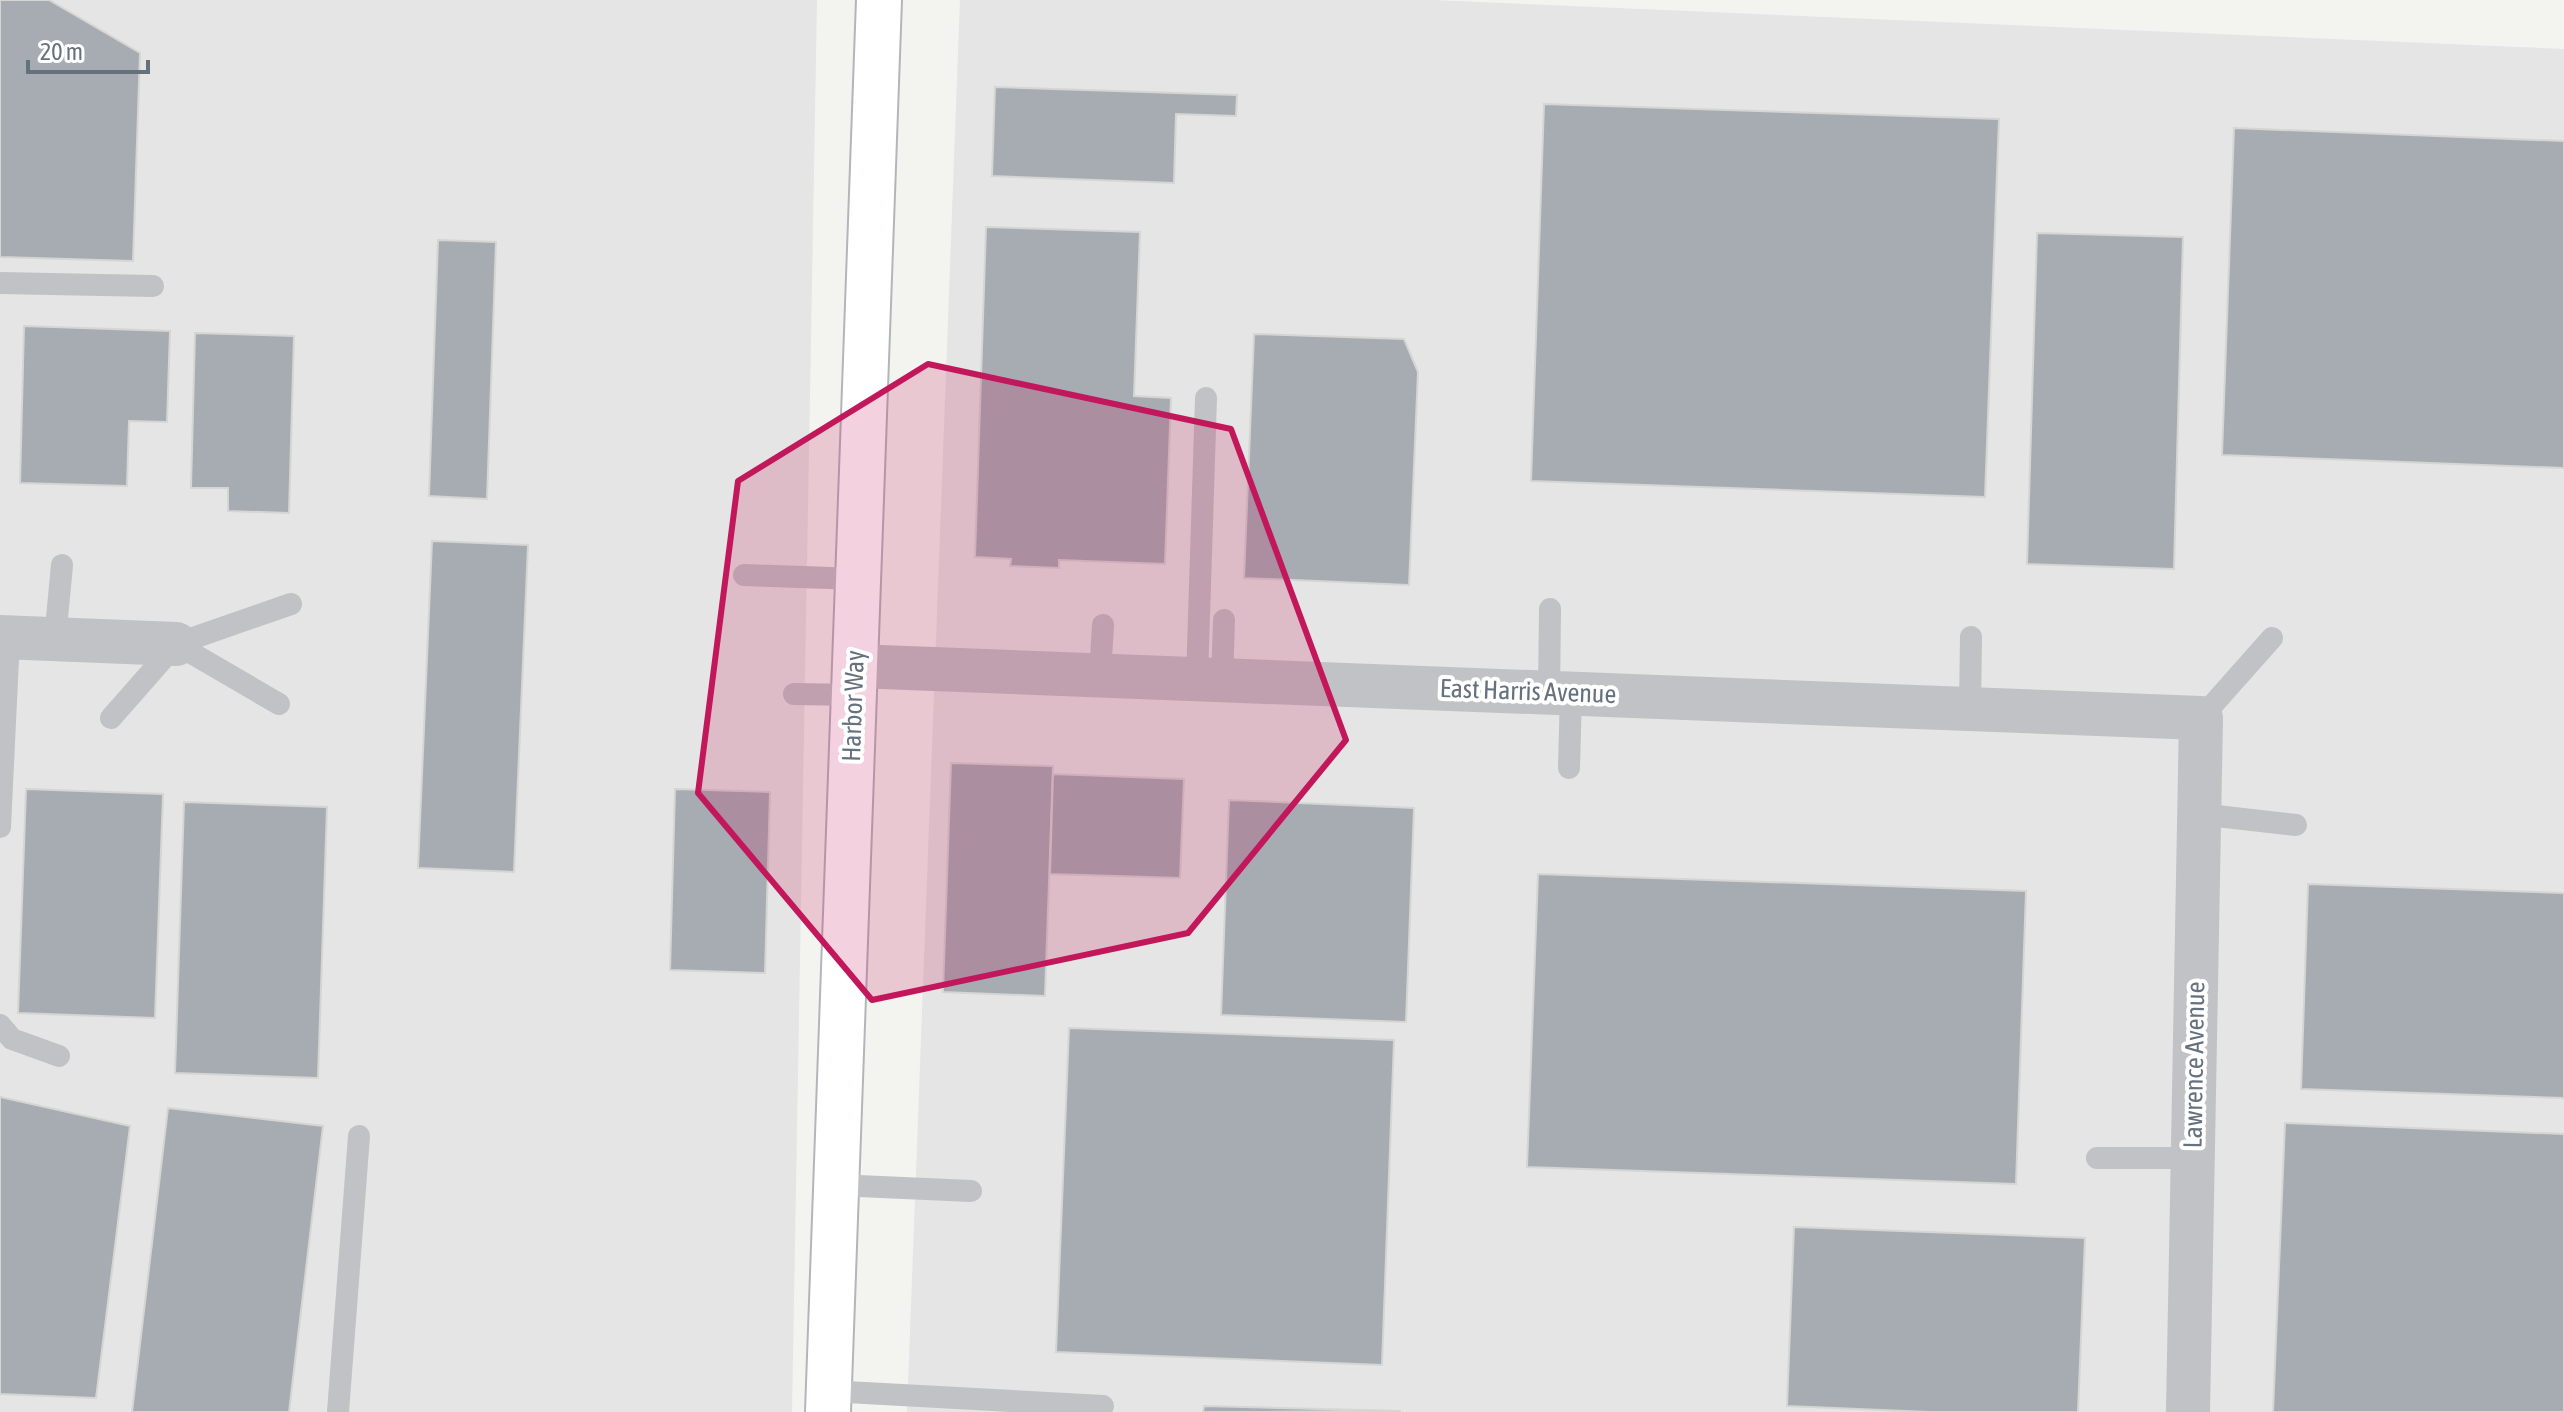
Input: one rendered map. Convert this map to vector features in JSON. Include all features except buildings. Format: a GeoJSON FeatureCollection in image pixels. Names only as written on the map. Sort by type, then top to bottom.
{"type":"FeatureCollection","features":[{"type":"Feature","properties":{"kind":"street","name":"Harbor Way"},"geometry":{"type":"LineString","coordinates":[[828,1401],[879,0]]}},
{"type":"Feature","properties":{"kind":"street"},"geometry":{"type":"LineString","coordinates":[[5,638],[176,644]]}},
{"type":"Feature","properties":{"kind":"street","name":"East Harris Avenue"},"geometry":{"type":"LineString","coordinates":[[854,681],[1100,675],[2201,718]]}},
{"type":"Feature","properties":{"kind":"street","name":"Lawrence Avenue"},"geometry":{"type":"LineString","coordinates":[[2188,1412],[2201,718]]}},
{"type":"Feature","properties":{"kind":"lane"},"geometry":{"type":"LineString","coordinates":[[0,283],[153,286]]}},
{"type":"Feature","properties":{"kind":"lane"},"geometry":{"type":"LineString","coordinates":[[1206,398],[1209,680]]}},
{"type":"Feature","properties":{"kind":"lane"},"geometry":{"type":"LineString","coordinates":[[55,639],[62,565]]}},
{"type":"Feature","properties":{"kind":"lane"},"geometry":{"type":"LineString","coordinates":[[744,575],[858,579]]}},
{"type":"Feature","properties":{"kind":"lane"},"geometry":{"type":"LineString","coordinates":[[111,718],[176,644],[291,604]]}},
{"type":"Feature","properties":{"kind":"lane"},"geometry":{"type":"LineString","coordinates":[[1550,609],[1569,768]]}},
{"type":"Feature","properties":{"kind":"lane"},"geometry":{"type":"LineString","coordinates":[[1209,680],[1224,620]]}},
{"type":"Feature","properties":{"kind":"lane"},"geometry":{"type":"LineString","coordinates":[[1100,675],[1103,625]]}},
{"type":"Feature","properties":{"kind":"lane"},"geometry":{"type":"LineString","coordinates":[[1970,708],[1971,637]]}},
{"type":"Feature","properties":{"kind":"lane"},"geometry":{"type":"LineString","coordinates":[[0,827],[5,638]]}},
{"type":"Feature","properties":{"kind":"lane"},"geometry":{"type":"LineString","coordinates":[[2201,718],[2272,638]]}},
{"type":"Feature","properties":{"kind":"lane"},"geometry":{"type":"LineString","coordinates":[[176,644],[279,704]]}},
{"type":"Feature","properties":{"kind":"lane"},"geometry":{"type":"LineString","coordinates":[[794,694],[854,681]]}},
{"type":"Feature","properties":{"kind":"lane"},"geometry":{"type":"LineString","coordinates":[[2199,814],[2296,825]]}},
{"type":"Feature","properties":{"kind":"lane"},"geometry":{"type":"LineString","coordinates":[[0,1025],[12,1039],[59,1056]]}},
{"type":"Feature","properties":{"kind":"lane"},"geometry":{"type":"LineString","coordinates":[[338,1412],[359,1136]]}},
{"type":"Feature","properties":{"kind":"lane"},"geometry":{"type":"LineString","coordinates":[[2097,1158],[2193,1158]]}},
{"type":"Feature","properties":{"kind":"lane"},"geometry":{"type":"LineString","coordinates":[[836,1185],[971,1191]]}},
{"type":"Feature","properties":{"kind":"lane"},"geometry":{"type":"LineString","coordinates":[[828,1401],[1103,1406]]}},
{"type":"Feature","properties":{"kind":"highlighted area"},"geometry":{"type":"Polygon","coordinates":[[[928,364],[1231,429],[1346,740],[1188,933],[872,1000],[698,793],[738,481],[928,364]]]}},
{"type":"Feature","properties":{"kind":"shaded area"},"geometry":{"type":"Polygon","coordinates":[[[0,0],[817,0],[792,1412],[0,1412],[0,0]]]}},
{"type":"Feature","properties":{"kind":"shaded area"},"geometry":{"type":"Polygon","coordinates":[[[960,0],[1433,0],[2564,49],[2564,1412],[907,1412],[960,0]]]}}]}
